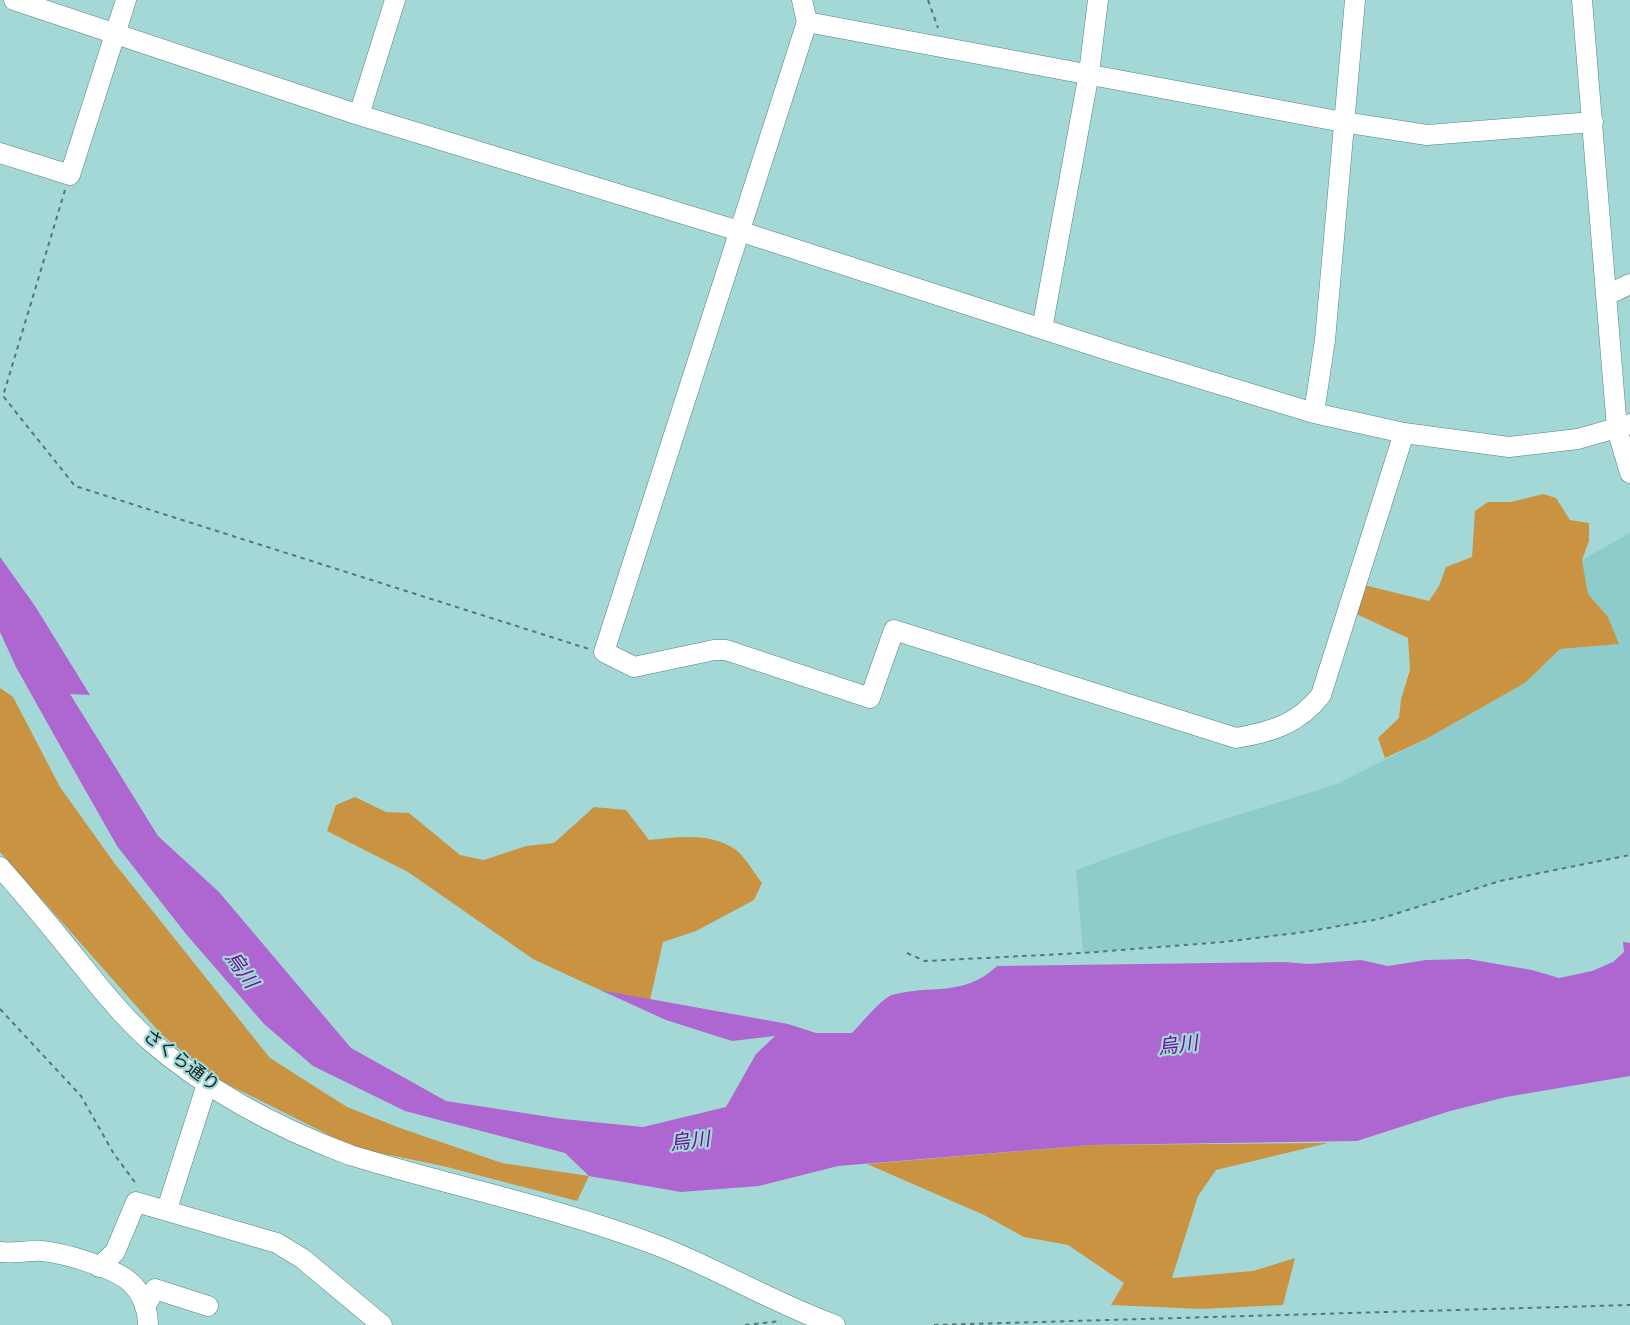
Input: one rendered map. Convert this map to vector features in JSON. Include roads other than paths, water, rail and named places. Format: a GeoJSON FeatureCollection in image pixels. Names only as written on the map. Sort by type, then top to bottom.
{"type":"FeatureCollection","features":[{"type":"Feature","properties":{"kind":"street"},"geometry":{"type":"LineString","coordinates":[[14,0],[359,115],[739,231],[1314,413],[1404,433],[1509,447],[1578,439],[1623,427]]}},
{"type":"Feature","properties":{"kind":"street"},"geometry":{"type":"LineString","coordinates":[[0,153],[70,175],[126,0]]}},
{"type":"Feature","properties":{"kind":"street"},"geometry":{"type":"LineString","coordinates":[[359,115],[395,0]]}},
{"type":"Feature","properties":{"kind":"street"},"geometry":{"type":"LineString","coordinates":[[802,0],[807,22],[604,652],[634,667],[714,650],[726,650],[870,698],[894,630],[1236,738],[1271,731],[1309,711],[1321,695],[1404,433]]}},
{"type":"Feature","properties":{"kind":"street"},"geometry":{"type":"LineString","coordinates":[[1042,328],[1089,73],[1098,0]]}},
{"type":"Feature","properties":{"kind":"street"},"geometry":{"type":"LineString","coordinates":[[1314,413],[1325,340],[1355,0]]}},
{"type":"Feature","properties":{"kind":"street"},"geometry":{"type":"LineString","coordinates":[[1582,0],[1607,295],[1630,473]]}},
{"type":"Feature","properties":{"kind":"street"},"geometry":{"type":"LineString","coordinates":[[807,22],[1343,122],[1427,135],[1593,122]]}},
{"type":"Feature","properties":{"kind":"street"},"geometry":{"type":"LineString","coordinates":[[1607,295],[1630,284]]}},
{"type":"Feature","properties":{"kind":"street","name":"さくら通り"},"geometry":{"type":"LineString","coordinates":[[0,867],[107,996],[148,1040],[207,1084],[279,1126],[350,1155],[606,1227],[659,1246],[810,1316],[835,1325]]}},
{"type":"Feature","properties":{"kind":"street"},"geometry":{"type":"LineString","coordinates":[[167,1209],[207,1084]]}},
{"type":"Feature","properties":{"kind":"street"},"geometry":{"type":"LineString","coordinates":[[99,1267],[115,1252],[136,1202],[167,1209],[276,1243],[303,1259],[382,1325]]}},
{"type":"Feature","properties":{"kind":"street"},"geometry":{"type":"LineString","coordinates":[[0,1252],[42,1251],[99,1267],[130,1281],[147,1316]]}},
{"type":"Feature","properties":{"kind":"street"},"geometry":{"type":"LineString","coordinates":[[147,1316],[155,1288],[208,1306]]}},
{"type":"Feature","properties":{"kind":"water","name":"烏川"},"geometry":{"type":"Polygon","coordinates":[[[0,557],[35,606],[90,695],[70,694],[158,836],[219,892],[351,1048],[446,1101],[563,1119],[643,1127],[726,1107],[756,1054],[775,1036],[732,1041],[666,1020],[600,990],[788,1024],[816,1033],[852,1033],[877,1006],[892,995],[959,986],[984,976],[997,966],[1284,962],[1309,964],[1361,960],[1388,966],[1426,960],[1468,959],[1532,970],[1559,978],[1592,971],[1613,962],[1624,952],[1623,942],[1630,943],[1630,1076],[1506,1097],[1450,1111],[1357,1141],[1091,1145],[838,1166],[759,1186],[681,1192],[589,1176],[565,1153],[405,1111],[313,1066],[264,1024],[186,934],[117,846],[58,742],[16,667],[0,632],[0,557]]]}}]}
